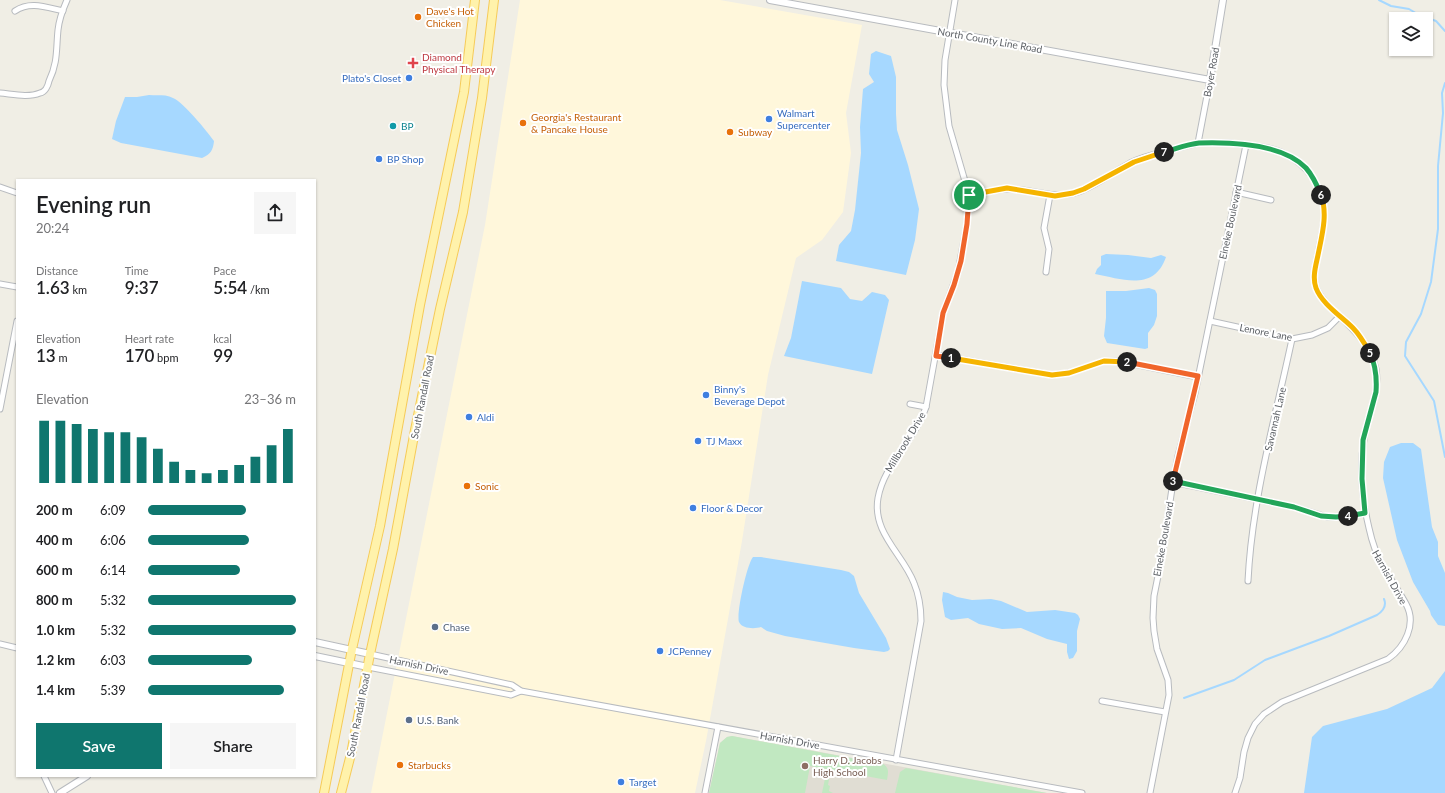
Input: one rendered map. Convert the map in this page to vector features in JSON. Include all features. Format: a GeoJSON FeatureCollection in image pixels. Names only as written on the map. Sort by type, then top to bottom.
{"type":"FeatureCollection","features":[{"type":"Feature","properties":{"kind":"main road","name":"South Randall Road"},"geometry":{"type":"LineString","coordinates":[[324,793],[349,663],[380,526],[420,305],[464,92],[475,0]]}},
{"type":"Feature","properties":{"kind":"main road","name":"South Randall Road"},"geometry":{"type":"LineString","coordinates":[[341,793],[351,754],[370,654],[393,549],[415,430],[440,309],[463,212],[482,98],[494,0]]}},
{"type":"Feature","properties":{"kind":"street"},"geometry":{"type":"LineString","coordinates":[[0,93],[22,96],[40,94],[48,86],[54,70],[58,50],[58,29],[62,10],[67,0]]}},
{"type":"Feature","properties":{"kind":"street","name":"North County Line Road"},"geometry":{"type":"LineString","coordinates":[[770,0],[1210,80]]}},
{"type":"Feature","properties":{"kind":"street","name":"Millbrook Drive"},"geometry":{"type":"LineString","coordinates":[[896,760],[921,622],[921,610],[914,582],[879,523],[877,508],[882,482],[920,422],[926,407],[943,313],[954,285],[961,261],[967,224],[969,195],[949,126],[944,85],[945,60],[955,0]]}},
{"type":"Feature","properties":{"kind":"street","name":"Boyer Road"},"geometry":{"type":"LineString","coordinates":[[1198,143],[1223,0]]}},
{"type":"Feature","properties":{"kind":"street"},"geometry":{"type":"LineString","coordinates":[[15,11],[22,6],[31,5],[62,10]]}},
{"type":"Feature","properties":{"kind":"street","name":"Harnish Drive"},"geometry":{"type":"LineString","coordinates":[[969,195],[1007,188],[1050,195],[1064,195],[1079,192],[1134,162],[1198,143],[1230,143],[1270,148],[1289,156],[1305,167],[1316,183],[1322,197],[1324,217],[1315,269],[1316,286],[1320,295],[1354,329],[1364,342],[1376,372],[1376,392],[1363,440],[1362,479],[1365,513],[1374,548],[1386,572],[1407,606],[1410,618],[1405,642],[1400,649],[1388,659],[1282,702],[1264,714],[1255,724],[1248,738],[1240,778],[1235,793]]}},
{"type":"Feature","properties":{"kind":"street","name":"Eineke Boulevard"},"geometry":{"type":"LineString","coordinates":[[1150,793],[1169,695],[1168,680],[1157,649],[1154,631],[1153,606],[1173,482],[1210,321],[1246,145]]}},
{"type":"Feature","properties":{"kind":"street"},"geometry":{"type":"LineString","coordinates":[[0,187],[16,193]]}},
{"type":"Feature","properties":{"kind":"street"},"geometry":{"type":"LineString","coordinates":[[1236,192],[1271,200]]}},
{"type":"Feature","properties":{"kind":"street"},"geometry":{"type":"LineString","coordinates":[[1046,272],[1049,249],[1044,228],[1050,195]]}},
{"type":"Feature","properties":{"kind":"street"},"geometry":{"type":"LineString","coordinates":[[0,284],[16,287]]}},
{"type":"Feature","properties":{"kind":"street","name":"Lenore Lane"},"geometry":{"type":"LineString","coordinates":[[1210,321],[1292,339],[1312,335],[1328,328],[1340,316]]}},
{"type":"Feature","properties":{"kind":"street"},"geometry":{"type":"LineString","coordinates":[[0,409],[16,325]]}},
{"type":"Feature","properties":{"kind":"street","name":"Savannah Lane"},"geometry":{"type":"LineString","coordinates":[[1248,581],[1256,499],[1292,339]]}},
{"type":"Feature","properties":{"kind":"street"},"geometry":{"type":"LineString","coordinates":[[936,356],[1046,375],[1069,373],[1104,361],[1119,361],[1198,376]]}},
{"type":"Feature","properties":{"kind":"street"},"geometry":{"type":"LineString","coordinates":[[910,404],[926,407]]}},
{"type":"Feature","properties":{"kind":"street"},"geometry":{"type":"LineString","coordinates":[[1173,482],[1294,507],[1327,517],[1345,517],[1365,513]]}},
{"type":"Feature","properties":{"kind":"street","name":"Harnish Drive"},"geometry":{"type":"LineString","coordinates":[[316,642],[512,685],[521,692]]}},
{"type":"Feature","properties":{"kind":"street"},"geometry":{"type":"LineString","coordinates":[[0,644],[16,648]]}},
{"type":"Feature","properties":{"kind":"street","name":"Harnish Drive"},"geometry":{"type":"LineString","coordinates":[[316,656],[511,695],[521,692],[1082,793]]}},
{"type":"Feature","properties":{"kind":"street"},"geometry":{"type":"LineString","coordinates":[[1102,701],[1165,712]]}},
{"type":"Feature","properties":{"kind":"street"},"geometry":{"type":"LineString","coordinates":[[705,793],[718,727]]}},
{"type":"Feature","properties":{"kind":"street"},"geometry":{"type":"LineString","coordinates":[[44,777],[52,793]]}},
{"type":"Feature","properties":{"kind":"street"},"geometry":{"type":"LineString","coordinates":[[60,793],[85,777]]}},
{"type":"Feature","properties":{"kind":"shaded area"},"geometry":{"type":"Polygon","coordinates":[[[520,0],[720,0],[862,25],[846,113],[851,153],[843,212],[822,240],[796,258],[768,375],[742,541],[706,741],[695,793],[371,793],[485,225],[520,0]]]}},
{"type":"Feature","properties":{"kind":"shaded area","name":"Harry D. Jacobs High School"},"geometry":{"type":"Polygon","coordinates":[[[732,736],[1047,793],[709,793],[720,743],[727,737],[732,736]]]}},
{"type":"Feature","properties":{"kind":"green space","name":"Harry D. Jacobs High School"},"geometry":{"type":"Polygon","coordinates":[[[732,736],[883,764],[888,769],[887,780],[833,770],[833,774],[830,774],[828,785],[830,786],[829,791],[833,793],[822,793],[827,769],[810,766],[805,793],[709,793],[720,743],[727,737],[732,736]]]}},
{"type":"Feature","properties":{"kind":"green space"},"geometry":{"type":"Polygon","coordinates":[[[906,768],[1047,793],[895,793],[900,772],[906,768]]]}},
{"type":"Feature","properties":{"kind":"water"},"geometry":{"type":"Polygon","coordinates":[[[876,51],[891,56],[896,77],[897,130],[908,165],[919,209],[915,240],[906,275],[836,261],[839,245],[851,231],[855,210],[861,153],[860,127],[863,89],[874,82],[869,74],[871,54],[876,51]]]}},
{"type":"Feature","properties":{"kind":"water"},"geometry":{"type":"Polygon","coordinates":[[[149,95],[170,97],[183,105],[189,111],[214,141],[212,149],[208,155],[202,158],[121,143],[112,139],[116,121],[125,97],[149,95]]]}},
{"type":"Feature","properties":{"kind":"water"},"geometry":{"type":"Polygon","coordinates":[[[1106,254],[1151,258],[1161,255],[1166,257],[1161,268],[1154,275],[1145,279],[1126,280],[1095,274],[1101,265],[1101,256],[1106,254]]]}},
{"type":"Feature","properties":{"kind":"water"},"geometry":{"type":"Polygon","coordinates":[[[802,281],[841,288],[850,299],[862,301],[872,292],[885,295],[889,300],[872,374],[784,356],[791,338],[802,281]]]}},
{"type":"Feature","properties":{"kind":"water"},"geometry":{"type":"Polygon","coordinates":[[[1149,288],[1155,290],[1157,294],[1157,316],[1154,325],[1148,333],[1148,348],[1145,349],[1107,343],[1104,336],[1106,291],[1126,291],[1149,288]]]}},
{"type":"Feature","properties":{"kind":"water"},"geometry":{"type":"Polygon","coordinates":[[[1401,443],[1413,443],[1421,449],[1432,527],[1438,542],[1438,556],[1445,573],[1445,626],[1438,625],[1431,615],[1413,582],[1397,540],[1383,478],[1384,462],[1390,447],[1401,443]]]}},
{"type":"Feature","properties":{"kind":"water"},"geometry":{"type":"Polygon","coordinates":[[[753,557],[761,557],[849,572],[854,576],[859,593],[886,638],[890,649],[884,652],[854,648],[785,636],[767,631],[761,627],[752,628],[743,626],[739,622],[739,609],[745,579],[753,557]]]}},
{"type":"Feature","properties":{"kind":"water"},"geometry":{"type":"Polygon","coordinates":[[[943,592],[972,600],[991,599],[1001,601],[1027,612],[1055,610],[1075,613],[1080,619],[1077,631],[1077,651],[1073,658],[1069,659],[1067,644],[1047,639],[1021,628],[1002,629],[979,624],[968,618],[951,620],[945,617],[942,600],[943,592]]]}},
{"type":"Feature","properties":{"kind":"water"},"geometry":{"type":"Polygon","coordinates":[[[1445,671],[1445,793],[1304,793],[1312,737],[1323,726],[1387,709],[1432,688],[1445,671]]]}},
{"type":"Feature","properties":{"kind":"waterway"},"geometry":{"type":"LineString","coordinates":[[1379,0],[1391,6],[1409,9],[1419,15],[1436,21],[1445,31]]}},
{"type":"Feature","properties":{"kind":"waterway"},"geometry":{"type":"LineString","coordinates":[[1445,83],[1442,93],[1443,113],[1438,166],[1438,229],[1431,282],[1421,314],[1406,342],[1405,356],[1434,401],[1445,457]]}},
{"type":"Feature","properties":{"kind":"waterway"},"geometry":{"type":"LineString","coordinates":[[1184,698],[1234,680],[1265,660],[1329,636],[1377,615],[1384,608],[1384,599]]}},
{"type":"Feature","properties":{"kind":"place","name":"Dave's Hot Chicken"},"geometry":{"type":"Point","coordinates":[418,17]}},
{"type":"Feature","properties":{"kind":"place","name":"Diamond Physical Therapy"},"geometry":{"type":"Point","coordinates":[413,63]}},
{"type":"Feature","properties":{"kind":"place","name":"Plato's Closet"},"geometry":{"type":"Point","coordinates":[409,78]}},
{"type":"Feature","properties":{"kind":"place","name":"Walmart Supercenter"},"geometry":{"type":"Point","coordinates":[769,119]}},
{"type":"Feature","properties":{"kind":"place","name":"Georgia's Restaurant & Pancake House"},"geometry":{"type":"Point","coordinates":[523,123]}},
{"type":"Feature","properties":{"kind":"place","name":"BP"},"geometry":{"type":"Point","coordinates":[393,126]}},
{"type":"Feature","properties":{"kind":"place","name":"Subway"},"geometry":{"type":"Point","coordinates":[730,132]}},
{"type":"Feature","properties":{"kind":"place","name":"BP Shop"},"geometry":{"type":"Point","coordinates":[379,159]}},
{"type":"Feature","properties":{"kind":"place","name":"Binny's Beverage Depot"},"geometry":{"type":"Point","coordinates":[706,395]}},
{"type":"Feature","properties":{"kind":"place","name":"Aldi"},"geometry":{"type":"Point","coordinates":[469,417]}},
{"type":"Feature","properties":{"kind":"place","name":"TJ Maxx"},"geometry":{"type":"Point","coordinates":[698,441]}},
{"type":"Feature","properties":{"kind":"place","name":"Sonic"},"geometry":{"type":"Point","coordinates":[467,486]}},
{"type":"Feature","properties":{"kind":"place","name":"Floor & Decor"},"geometry":{"type":"Point","coordinates":[693,508]}},
{"type":"Feature","properties":{"kind":"place","name":"Chase"},"geometry":{"type":"Point","coordinates":[435,627]}},
{"type":"Feature","properties":{"kind":"place","name":"JCPenney"},"geometry":{"type":"Point","coordinates":[660,651]}},
{"type":"Feature","properties":{"kind":"place","name":"U.S. Bank"},"geometry":{"type":"Point","coordinates":[409,720]}},
{"type":"Feature","properties":{"kind":"place","name":"Starbucks"},"geometry":{"type":"Point","coordinates":[400,765]}},
{"type":"Feature","properties":{"kind":"place","name":"Harry D. Jacobs High School"},"geometry":{"type":"Point","coordinates":[805,766]}},
{"type":"Feature","properties":{"kind":"place","name":"Target"},"geometry":{"type":"Point","coordinates":[621,782]}},
{"type":"Feature","properties":{"kind":"route"},"geometry":{"type":"LineString","coordinates":[[1198,143],[1230,143],[1274,149],[1289,156],[1305,167],[1316,183],[1323,203],[1324,217],[1314,277],[1316,286],[1320,295],[1327,304],[1354,329],[1364,342],[1375,366],[1377,384],[1376,392],[1363,440],[1362,479],[1365,513],[1345,517],[1327,517],[1294,507],[1173,482],[1198,376],[1119,361],[1104,361],[1069,373],[1046,375],[936,356],[943,313],[954,285],[961,261],[967,224],[969,195],[1007,188],[1055,196],[1079,192],[1117,170],[1145,157],[1198,143]]}}]}
